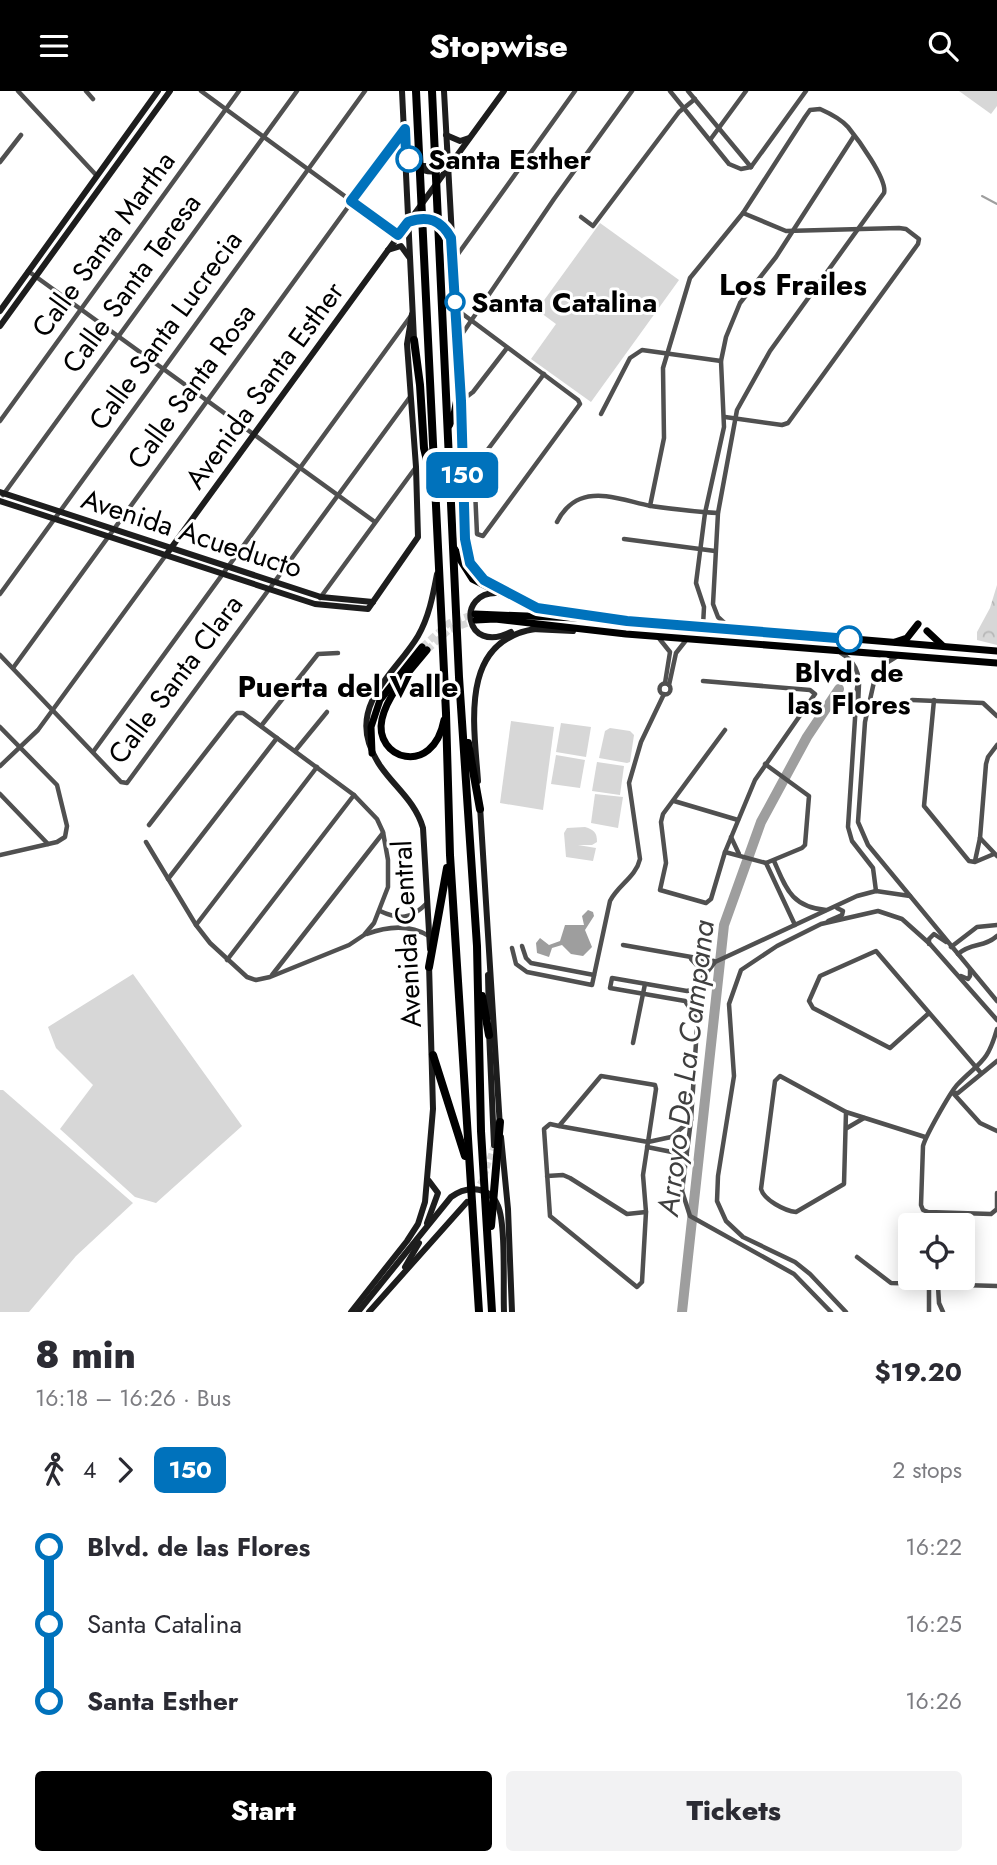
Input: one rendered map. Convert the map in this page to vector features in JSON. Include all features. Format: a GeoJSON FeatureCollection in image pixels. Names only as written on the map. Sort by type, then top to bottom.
{"type":"FeatureCollection","features":[{"type":"Feature","properties":{"kind":"highway"},"geometry":{"type":"LineString","coordinates":[[416,91],[446,713],[450,855],[479,1312]]}},
{"type":"Feature","properties":{"kind":"highway"},"geometry":{"type":"LineString","coordinates":[[432,91],[461,710],[477,946],[481,992],[489,1035]]}},
{"type":"Feature","properties":{"kind":"highway"},"geometry":{"type":"LineString","coordinates":[[414,340],[424,448],[434,490]]}},
{"type":"Feature","properties":{"kind":"highway"},"geometry":{"type":"LineString","coordinates":[[448,428],[455,412],[460,385]]}},
{"type":"Feature","properties":{"kind":"highway"},"geometry":{"type":"LineString","coordinates":[[453,548],[473,579],[501,593]]}},
{"type":"Feature","properties":{"kind":"highway"},"geometry":{"type":"LineString","coordinates":[[461,710],[480,809]]}},
{"type":"Feature","properties":{"kind":"highway"},"geometry":{"type":"LineString","coordinates":[[429,967],[450,855]]}},
{"type":"Feature","properties":{"kind":"highway"},"geometry":{"type":"LineString","coordinates":[[477,946],[481,1131],[492,1312]]}},
{"type":"Feature","properties":{"kind":"highway"},"geometry":{"type":"LineString","coordinates":[[433,1055],[468,1166]]}},
{"type":"Feature","properties":{"kind":"highway"},"geometry":{"type":"LineString","coordinates":[[488,1253],[500,1122]]}},
{"type":"Feature","properties":{"kind":"main road"},"geometry":{"type":"LineString","coordinates":[[0,311],[158,91]]}},
{"type":"Feature","properties":{"kind":"main road"},"geometry":{"type":"LineString","coordinates":[[0,326],[170,91]]}},
{"type":"Feature","properties":{"kind":"main road"},"geometry":{"type":"LineString","coordinates":[[402,91],[414,340]]}},
{"type":"Feature","properties":{"kind":"main road"},"geometry":{"type":"LineString","coordinates":[[444,91],[461,401],[465,539],[470,563],[484,580],[528,604]]}},
{"type":"Feature","properties":{"kind":"main road","name":"Avenida Santa Esther"},"geometry":{"type":"LineString","coordinates":[[166,555],[504,91]]}},
{"type":"Feature","properties":{"kind":"main road"},"geometry":{"type":"LineString","coordinates":[[446,135],[460,141],[471,137]]}},
{"type":"Feature","properties":{"kind":"main road"},"geometry":{"type":"LineString","coordinates":[[415,166],[433,166],[447,150]]}},
{"type":"Feature","properties":{"kind":"main road"},"geometry":{"type":"LineString","coordinates":[[406,153],[415,166],[430,172],[448,167]]}},
{"type":"Feature","properties":{"kind":"main road"},"geometry":{"type":"LineString","coordinates":[[408,222],[426,218],[441,224],[451,238]]}},
{"type":"Feature","properties":{"kind":"main road"},"geometry":{"type":"LineString","coordinates":[[410,239],[411,234],[421,225],[430,222],[441,224]]}},
{"type":"Feature","properties":{"kind":"main road"},"geometry":{"type":"LineString","coordinates":[[386,251],[401,246],[411,259]]}},
{"type":"Feature","properties":{"kind":"main road"},"geometry":{"type":"LineString","coordinates":[[373,602],[415,544],[418,534],[407,344],[412,314]]}},
{"type":"Feature","properties":{"kind":"main road","name":"Avenida Acueducto"},"geometry":{"type":"LineString","coordinates":[[1,497],[59,511],[321,597],[373,602]]}},
{"type":"Feature","properties":{"kind":"main road","name":"Avenida Acueducto"},"geometry":{"type":"LineString","coordinates":[[1,497],[54,519],[315,604],[368,609],[373,602]]}},
{"type":"Feature","properties":{"kind":"main road","name":"Avenida Central"},"geometry":{"type":"LineString","coordinates":[[429,1181],[433,1055],[425,840],[420,817],[411,802],[386,777],[372,753],[366,733],[366,714],[378,691],[424,624],[438,568]]}},
{"type":"Feature","properties":{"kind":"main road"},"geometry":{"type":"LineString","coordinates":[[584,629],[515,630],[494,639],[476,631],[470,618],[473,604],[484,595],[501,593],[558,612],[627,621]]}},
{"type":"Feature","properties":{"kind":"main road"},"geometry":{"type":"LineString","coordinates":[[997,651],[627,621],[487,612],[475,617],[687,639],[997,663]]}},
{"type":"Feature","properties":{"kind":"main road"},"geometry":{"type":"LineString","coordinates":[[893,643],[906,638],[918,624]]}},
{"type":"Feature","properties":{"kind":"main road"},"geometry":{"type":"LineString","coordinates":[[512,1312],[508,1209],[500,1122],[475,710],[479,673],[487,658],[501,642],[518,632],[535,629]]}},
{"type":"Feature","properties":{"kind":"main road"},"geometry":{"type":"LineString","coordinates":[[927,631],[944,647]]}},
{"type":"Feature","properties":{"kind":"main road"},"geometry":{"type":"LineString","coordinates":[[372,753],[371,727],[375,709],[424,649],[387,705],[382,720],[382,735],[396,752],[412,758],[419,756],[432,749],[437,742],[446,713]]}},
{"type":"Feature","properties":{"kind":"main road"},"geometry":{"type":"LineString","coordinates":[[489,928],[489,1035],[494,1145]]}},
{"type":"Feature","properties":{"kind":"main road"},"geometry":{"type":"LineString","coordinates":[[397,1280],[418,1243],[437,1200],[438,1193],[429,1181]]}},
{"type":"Feature","properties":{"kind":"main road"},"geometry":{"type":"LineString","coordinates":[[351,1312],[418,1224],[429,1181]]}},
{"type":"Feature","properties":{"kind":"main road"},"geometry":{"type":"LineString","coordinates":[[358,1312],[448,1200],[461,1191],[476,1189],[493,1198],[500,1213],[504,1312]]}},
{"type":"Feature","properties":{"kind":"main road"},"geometry":{"type":"LineString","coordinates":[[369,1312],[467,1202]]}},
{"type":"Feature","properties":{"kind":"street"},"geometry":{"type":"LineString","coordinates":[[86,91],[93,99]]}},
{"type":"Feature","properties":{"kind":"street"},"geometry":{"type":"LineString","coordinates":[[201,91],[398,235]]}},
{"type":"Feature","properties":{"kind":"street","name":"Calle Santa Martha"},"geometry":{"type":"LineString","coordinates":[[0,421],[239,91]]}},
{"type":"Feature","properties":{"kind":"street","name":"Calle Santa Teresa"},"geometry":{"type":"LineString","coordinates":[[1,497],[297,91]]}},
{"type":"Feature","properties":{"kind":"street","name":"Calle Santa Lucrecia"},"geometry":{"type":"LineString","coordinates":[[0,594],[365,91]]}},
{"type":"Feature","properties":{"kind":"street"},"geometry":{"type":"LineString","coordinates":[[453,262],[575,91]]}},
{"type":"Feature","properties":{"kind":"street"},"geometry":{"type":"LineString","coordinates":[[457,342],[632,91]]}},
{"type":"Feature","properties":{"kind":"street"},"geometry":{"type":"LineString","coordinates":[[670,91],[734,168],[751,167]]}},
{"type":"Feature","properties":{"kind":"street"},"geometry":{"type":"LineString","coordinates":[[689,91],[751,167]]}},
{"type":"Feature","properties":{"kind":"street"},"geometry":{"type":"LineString","coordinates":[[710,140],[746,91]]}},
{"type":"Feature","properties":{"kind":"street"},"geometry":{"type":"LineString","coordinates":[[751,167],[806,91]]}},
{"type":"Feature","properties":{"kind":"street"},"geometry":{"type":"LineString","coordinates":[[22,92],[97,176]]}},
{"type":"Feature","properties":{"kind":"street"},"geometry":{"type":"LineString","coordinates":[[581,217],[593,226],[683,108],[695,99]]}},
{"type":"Feature","properties":{"kind":"street"},"geometry":{"type":"LineString","coordinates":[[650,506],[664,438],[663,368],[690,278],[743,213],[810,110],[815,108],[824,111],[847,125],[886,187],[859,229],[770,351],[734,419],[718,513],[713,604],[718,617],[732,629]]}},
{"type":"Feature","properties":{"kind":"street","name":"Calle Santa Rosa"},"geometry":{"type":"LineString","coordinates":[[13,668],[405,129]]}},
{"type":"Feature","properties":{"kind":"street"},"geometry":{"type":"LineString","coordinates":[[0,162],[20,135]]}},
{"type":"Feature","properties":{"kind":"street"},"geometry":{"type":"LineString","coordinates":[[703,627],[704,607],[696,583],[705,513],[725,417],[721,361],[726,337],[740,303],[794,231],[854,137]]}},
{"type":"Feature","properties":{"kind":"street"},"geometry":{"type":"LineString","coordinates":[[725,417],[782,425],[793,418],[918,244],[917,235],[899,228],[786,231],[743,213]]}},
{"type":"Feature","properties":{"kind":"street"},"geometry":{"type":"LineString","coordinates":[[28,271],[375,522]]}},
{"type":"Feature","properties":{"kind":"street"},"geometry":{"type":"LineString","coordinates":[[456,309],[507,348],[544,374],[579,400],[579,407],[482,536],[477,534],[474,468],[544,374]]}},
{"type":"Feature","properties":{"kind":"street"},"geometry":{"type":"LineString","coordinates":[[0,655],[93,752],[412,314]]}},
{"type":"Feature","properties":{"kind":"street"},"geometry":{"type":"LineString","coordinates":[[461,401],[473,392],[507,348]]}},
{"type":"Feature","properties":{"kind":"street"},"geometry":{"type":"LineString","coordinates":[[601,414],[635,353],[642,350],[668,352],[721,361]]}},
{"type":"Feature","properties":{"kind":"street","name":"Calle Santa Clara"},"geometry":{"type":"LineString","coordinates":[[93,752],[121,782],[127,783],[131,779],[410,397]]}},
{"type":"Feature","properties":{"kind":"street"},"geometry":{"type":"LineString","coordinates":[[315,604],[416,467]]}},
{"type":"Feature","properties":{"kind":"street"},"geometry":{"type":"LineString","coordinates":[[462,468],[474,468]]}},
{"type":"Feature","properties":{"kind":"street"},"geometry":{"type":"LineString","coordinates":[[557,522],[561,515],[582,498],[605,496],[650,506],[718,513]]}},
{"type":"Feature","properties":{"kind":"street"},"geometry":{"type":"LineString","coordinates":[[624,540],[715,551]]}},
{"type":"Feature","properties":{"kind":"street","name":"Avenida Santa Esther"},"geometry":{"type":"LineString","coordinates":[[0,766],[38,730],[166,555]]}},
{"type":"Feature","properties":{"kind":"street"},"geometry":{"type":"LineString","coordinates":[[658,636],[673,652]]}},
{"type":"Feature","properties":{"kind":"street"},"geometry":{"type":"LineString","coordinates":[[512,948],[516,964],[527,972],[592,985],[610,901],[638,866],[640,859],[629,783],[641,742],[664,694],[660,688],[667,684],[673,652],[687,639]]}},
{"type":"Feature","properties":{"kind":"street"},"geometry":{"type":"LineString","coordinates":[[837,650],[857,670],[861,688],[848,827],[852,841],[873,868],[876,891]]}},
{"type":"Feature","properties":{"kind":"street"},"geometry":{"type":"LineString","coordinates":[[261,726],[318,654],[338,653]]}},
{"type":"Feature","properties":{"kind":"street"},"geometry":{"type":"LineString","coordinates":[[899,655],[876,673],[865,722],[858,814],[860,831],[867,845],[997,1001]]}},
{"type":"Feature","properties":{"kind":"street"},"geometry":{"type":"LineString","coordinates":[[703,681],[810,689],[815,694],[755,780],[731,836],[709,902],[660,890],[666,863],[661,818],[725,730]]}},
{"type":"Feature","properties":{"kind":"street"},"geometry":{"type":"LineString","coordinates":[[912,700],[984,703],[997,716]]}},
{"type":"Feature","properties":{"kind":"street"},"geometry":{"type":"LineString","coordinates":[[934,700],[925,806],[965,857],[975,862],[995,855],[980,838]]}},
{"type":"Feature","properties":{"kind":"street"},"geometry":{"type":"LineString","coordinates":[[295,751],[327,712]]}},
{"type":"Feature","properties":{"kind":"street"},"geometry":{"type":"LineString","coordinates":[[149,825],[233,717],[237,713],[243,713],[354,795],[369,808],[383,832],[388,860],[388,887],[380,911],[364,935]]}},
{"type":"Feature","properties":{"kind":"street"},"geometry":{"type":"LineString","coordinates":[[0,727],[57,785],[67,832],[60,841],[0,855]]}},
{"type":"Feature","properties":{"kind":"street"},"geometry":{"type":"LineString","coordinates":[[167,879],[278,738]]}},
{"type":"Feature","properties":{"kind":"street"},"geometry":{"type":"LineString","coordinates":[[975,862],[980,838],[986,764],[997,745]]}},
{"type":"Feature","properties":{"kind":"street"},"geometry":{"type":"LineString","coordinates":[[854,748],[863,749]]}},
{"type":"Feature","properties":{"kind":"street"},"geometry":{"type":"LineString","coordinates":[[725,852],[741,854],[766,863],[802,848],[806,841],[809,796],[765,764]]}},
{"type":"Feature","properties":{"kind":"street"},"geometry":{"type":"LineString","coordinates":[[196,925],[317,767]]}},
{"type":"Feature","properties":{"kind":"street"},"geometry":{"type":"LineString","coordinates":[[0,794],[48,844]]}},
{"type":"Feature","properties":{"kind":"street"},"geometry":{"type":"LineString","coordinates":[[227,960],[354,795]]}},
{"type":"Feature","properties":{"kind":"street"},"geometry":{"type":"LineString","coordinates":[[674,801],[738,820]]}},
{"type":"Feature","properties":{"kind":"street"},"geometry":{"type":"LineString","coordinates":[[270,977],[383,832]]}},
{"type":"Feature","properties":{"kind":"street"},"geometry":{"type":"LineString","coordinates":[[731,836],[741,854]]}},
{"type":"Feature","properties":{"kind":"street"},"geometry":{"type":"LineString","coordinates":[[146,842],[196,925],[210,943],[247,977],[256,980],[270,977],[349,945],[382,928],[413,928],[430,936]]}},
{"type":"Feature","properties":{"kind":"street"},"geometry":{"type":"LineString","coordinates":[[717,1232],[723,1233],[728,1229],[717,1201],[718,1176],[734,1076],[729,1004],[741,970],[777,946],[843,913],[840,909],[821,910],[793,898],[774,861]]}},
{"type":"Feature","properties":{"kind":"street"},"geometry":{"type":"LineString","coordinates":[[766,863],[795,925]]}},
{"type":"Feature","properties":{"kind":"street"},"geometry":{"type":"LineString","coordinates":[[697,1023],[693,1011],[685,1002],[610,988],[611,978],[687,992],[719,960],[857,896],[876,891],[910,896]]}},
{"type":"Feature","properties":{"kind":"street"},"geometry":{"type":"LineString","coordinates":[[380,911],[403,918],[417,913],[428,903]]}},
{"type":"Feature","properties":{"kind":"street"},"geometry":{"type":"LineString","coordinates":[[821,924],[878,911],[902,919],[930,944],[997,1020]]}},
{"type":"Feature","properties":{"kind":"street"},"geometry":{"type":"LineString","coordinates":[[403,918],[405,927]]}},
{"type":"Feature","properties":{"kind":"street"},"geometry":{"type":"LineString","coordinates":[[374,923],[382,928]]}},
{"type":"Feature","properties":{"kind":"street"},"geometry":{"type":"LineString","coordinates":[[951,945],[977,927],[997,925]]}},
{"type":"Feature","properties":{"kind":"street"},"geometry":{"type":"LineString","coordinates":[[777,946],[771,946],[768,941],[785,930]]}},
{"type":"Feature","properties":{"kind":"street"},"geometry":{"type":"LineString","coordinates":[[930,944],[929,939],[934,935],[951,945]]}},
{"type":"Feature","properties":{"kind":"street"},"geometry":{"type":"LineString","coordinates":[[958,954],[969,946],[986,944],[997,936]]}},
{"type":"Feature","properties":{"kind":"street"},"geometry":{"type":"LineString","coordinates":[[623,945],[690,959],[719,960]]}},
{"type":"Feature","properties":{"kind":"street"},"geometry":{"type":"LineString","coordinates":[[523,946],[526,958],[531,963],[594,975]]}},
{"type":"Feature","properties":{"kind":"street"},"geometry":{"type":"LineString","coordinates":[[929,1013],[890,1048],[813,1008],[809,1001],[820,976],[876,951],[981,1073]]}},
{"type":"Feature","properties":{"kind":"street"},"geometry":{"type":"LineString","coordinates":[[690,959],[704,973]]}},
{"type":"Feature","properties":{"kind":"street"},"geometry":{"type":"LineString","coordinates":[[949,967],[966,979],[970,976],[969,967]]}},
{"type":"Feature","properties":{"kind":"street"},"geometry":{"type":"LineString","coordinates":[[700,981],[691,1120],[682,1191],[692,1217],[794,1274],[831,1312]]}},
{"type":"Feature","properties":{"kind":"street"},"geometry":{"type":"LineString","coordinates":[[634,1043],[645,984]]}},
{"type":"Feature","properties":{"kind":"street"},"geometry":{"type":"LineString","coordinates":[[997,1029],[990,1052],[954,1088],[925,1137],[921,1205],[923,1210],[991,1214],[997,1209],[997,1193]]}},
{"type":"Feature","properties":{"kind":"street"},"geometry":{"type":"LineString","coordinates":[[953,1093],[958,1093],[997,1061]]}},
{"type":"Feature","properties":{"kind":"street"},"geometry":{"type":"LineString","coordinates":[[559,1126],[601,1076],[652,1082],[656,1089],[648,1145],[643,1175],[646,1212],[642,1282],[637,1287],[551,1216],[544,1129],[550,1124],[559,1126],[648,1145],[687,1155]]}},
{"type":"Feature","properties":{"kind":"street"},"geometry":{"type":"LineString","coordinates":[[846,1112],[846,1178],[840,1187],[796,1212],[790,1212],[761,1194],[778,1078],[786,1078],[846,1112],[925,1137]]}},
{"type":"Feature","properties":{"kind":"street"},"geometry":{"type":"LineString","coordinates":[[953,1093],[980,1123],[997,1131]]}},
{"type":"Feature","properties":{"kind":"street"},"geometry":{"type":"LineString","coordinates":[[846,1128],[864,1118]]}},
{"type":"Feature","properties":{"kind":"street"},"geometry":{"type":"LineString","coordinates":[[648,1145],[671,1137],[691,1120]]}},
{"type":"Feature","properties":{"kind":"street"},"geometry":{"type":"LineString","coordinates":[[547,1176],[563,1175],[570,1178],[627,1214],[646,1212]]}},
{"type":"Feature","properties":{"kind":"street"},"geometry":{"type":"LineString","coordinates":[[726,1221],[743,1237],[795,1262],[846,1312]]}},
{"type":"Feature","properties":{"kind":"street"},"geometry":{"type":"LineString","coordinates":[[857,1257],[891,1283],[898,1283]]}},
{"type":"Feature","properties":{"kind":"street"},"geometry":{"type":"LineString","coordinates":[[975,1286],[997,1286]]}},
{"type":"Feature","properties":{"kind":"street"},"geometry":{"type":"LineString","coordinates":[[929,1290],[929,1312]]}},
{"type":"Feature","properties":{"kind":"street"},"geometry":{"type":"LineString","coordinates":[[938,1290],[943,1312]]}},
{"type":"Feature","properties":{"kind":"green space"},"geometry":{"type":"Polygon","coordinates":[[[959,91],[997,91],[997,106],[991,114],[959,91]]]}},
{"type":"Feature","properties":{"kind":"green space"},"geometry":{"type":"Polygon","coordinates":[[[600,223],[679,280],[591,402],[531,359],[556,324],[537,310],[600,223]]]}},
{"type":"Feature","properties":{"kind":"green space"},"geometry":{"type":"Polygon","coordinates":[[[997,585],[997,645],[977,640],[977,632],[990,608],[997,585]]]}},
{"type":"Feature","properties":{"kind":"green space"},"geometry":{"type":"Polygon","coordinates":[[[511,721],[554,727],[543,810],[500,803],[511,721]]]}},
{"type":"Feature","properties":{"kind":"green space"},"geometry":{"type":"Polygon","coordinates":[[[561,723],[591,727],[586,757],[556,752],[561,723]]]}},
{"type":"Feature","properties":{"kind":"green space"},"geometry":{"type":"Polygon","coordinates":[[[610,728],[630,731],[634,735],[630,762],[599,758],[605,731],[610,728]]]}},
{"type":"Feature","properties":{"kind":"green space"},"geometry":{"type":"Polygon","coordinates":[[[556,755],[585,760],[580,788],[551,784],[556,755]]]}},
{"type":"Feature","properties":{"kind":"green space"},"geometry":{"type":"Polygon","coordinates":[[[597,762],[624,766],[620,795],[592,791],[597,762]]]}},
{"type":"Feature","properties":{"kind":"green space"},"geometry":{"type":"Polygon","coordinates":[[[595,794],[623,797],[618,828],[591,823],[595,794]]]}},
{"type":"Feature","properties":{"kind":"green space"},"geometry":{"type":"Polygon","coordinates":[[[585,827],[594,832],[597,842],[592,845],[578,845],[596,848],[593,861],[566,857],[564,833],[567,828],[585,827]]]}},
{"type":"Feature","properties":{"kind":"green space"},"geometry":{"type":"Polygon","coordinates":[[[133,974],[242,1126],[156,1203],[135,1197],[60,1129],[93,1085],[56,1048],[48,1027],[133,974]]]}},
{"type":"Feature","properties":{"kind":"green space"},"geometry":{"type":"Polygon","coordinates":[[[0,1090],[133,1203],[76,1256],[29,1312],[0,1312],[0,1090]]]}},
{"type":"Feature","properties":{"kind":"shaded area"},"geometry":{"type":"Polygon","coordinates":[[[588,910],[593,912],[594,916],[585,930],[592,947],[583,956],[571,954],[562,945],[552,948],[549,957],[537,953],[536,943],[540,938],[549,945],[560,941],[565,925],[584,925],[582,916],[588,910]]]}},
{"type":"Feature","properties":{"kind":"waterway"},"geometry":{"type":"LineString","coordinates":[[982,196],[997,204]]}},
{"type":"Feature","properties":{"kind":"waterway","name":"Arroyo De La Campana"},"geometry":{"type":"LineString","coordinates":[[682,1312],[724,925],[761,822],[807,737],[839,689]]}},
{"type":"Feature","properties":{"kind":"tunnel"},"geometry":{"type":"LineString","coordinates":[[422,647],[449,623],[474,614]]}},
{"type":"Feature","properties":{"kind":"tunnel"},"geometry":{"type":"LineString","coordinates":[[427,650],[449,630],[476,620]]}},
{"type":"Feature","properties":{"kind":"tunnel"},"geometry":{"type":"LineString","coordinates":[[475,1192],[484,1177],[494,1145]]}},
{"type":"Feature","properties":{"kind":"bus line","name":"150"},"geometry":{"type":"LineString","coordinates":[[409,159],[406,153],[405,129],[351,201],[398,235],[408,222],[426,218],[441,224],[451,238],[461,401],[465,539],[467,556],[478,575],[528,604],[558,612],[627,621],[849,639]]}},
{"type":"Feature","properties":{"kind":"place","name":"Santa Esther"},"geometry":{"type":"Point","coordinates":[409,159]}},
{"type":"Feature","properties":{"kind":"place","name":"Santa Catalina"},"geometry":{"type":"Point","coordinates":[455,302]}},
{"type":"Feature","properties":{"kind":"place","name":"Blvd. de las Flores"},"geometry":{"type":"Point","coordinates":[849,639]}},
{"type":"Feature","properties":{"kind":"district","name":"Los Frailes"},"geometry":{"type":"Point","coordinates":[793,285]}},
{"type":"Feature","properties":{"kind":"district","name":"Puerta del Valle"},"geometry":{"type":"Point","coordinates":[348,687]}}]}
